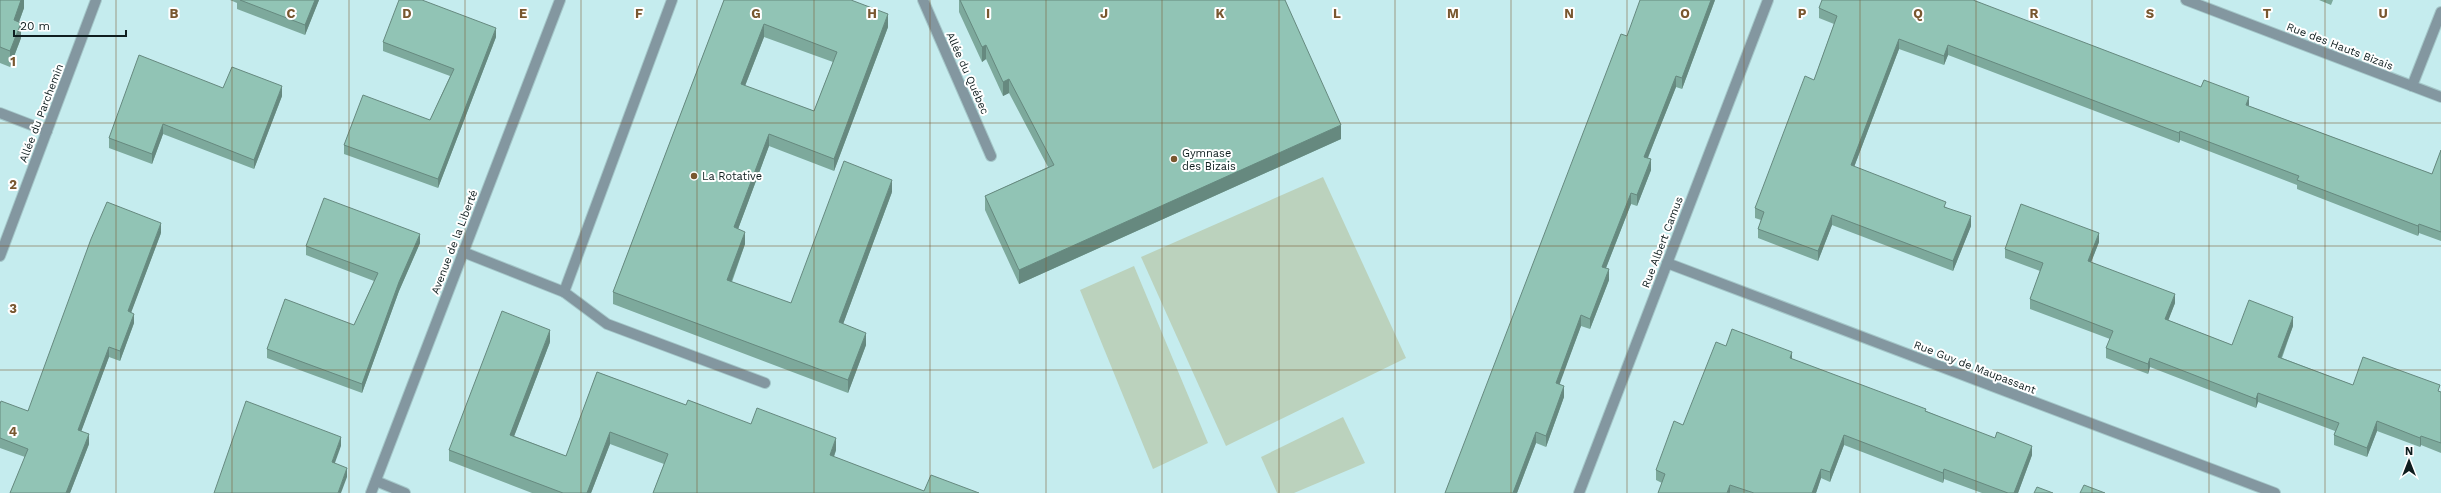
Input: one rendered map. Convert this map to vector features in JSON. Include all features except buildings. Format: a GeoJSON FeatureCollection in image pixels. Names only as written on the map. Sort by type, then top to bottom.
{"type":"FeatureCollection","features":[{"type":"Feature","properties":{"kind":"street","name":"Allée du Parchemin"},"geometry":{"type":"LineString","coordinates":[[0,256],[96,0]]}},
{"type":"Feature","properties":{"kind":"street","name":"Avenue de la Liberté"},"geometry":{"type":"LineString","coordinates":[[372,493],[560,0]]}},
{"type":"Feature","properties":{"kind":"street"},"geometry":{"type":"LineString","coordinates":[[564,292],[672,0]]}},
{"type":"Feature","properties":{"kind":"street","name":"Allée du Québec"},"geometry":{"type":"LineString","coordinates":[[923,0],[992,156]]}},
{"type":"Feature","properties":{"kind":"street","name":"Rue Albert Camus"},"geometry":{"type":"LineString","coordinates":[[1579,493],[1768,0]]}},
{"type":"Feature","properties":{"kind":"street","name":"Rue des Hauts Bizais"},"geometry":{"type":"LineString","coordinates":[[2186,0],[2441,97]]}},
{"type":"Feature","properties":{"kind":"street"},"geometry":{"type":"LineString","coordinates":[[2412,86],[2441,12]]}},
{"type":"Feature","properties":{"kind":"street"},"geometry":{"type":"LineString","coordinates":[[0,113],[47,131]]}},
{"type":"Feature","properties":{"kind":"street"},"geometry":{"type":"LineString","coordinates":[[463,252],[564,292],[607,324],[765,383]]}},
{"type":"Feature","properties":{"kind":"street","name":"Rue Guy de Maupassant"},"geometry":{"type":"LineString","coordinates":[[1667,263],[2275,493]]}},
{"type":"Feature","properties":{"kind":"street"},"geometry":{"type":"LineString","coordinates":[[376,481],[405,493]]}},
{"type":"Feature","properties":{"kind":"green space"},"geometry":{"type":"Polygon","coordinates":[[[1323,177],[1406,358],[1226,446],[1141,257],[1323,177]]]}},
{"type":"Feature","properties":{"kind":"green space"},"geometry":{"type":"Polygon","coordinates":[[[1134,266],[1208,443],[1153,469],[1080,290],[1134,266]]]}},
{"type":"Feature","properties":{"kind":"green space"},"geometry":{"type":"Polygon","coordinates":[[[1343,417],[1365,463],[1294,493],[1277,493],[1261,457],[1343,417]]]}},
{"type":"Feature","properties":{"kind":"place","name":"Gymnase des Bizais"},"geometry":{"type":"Point","coordinates":[1174,159]}},
{"type":"Feature","properties":{"kind":"place","name":"La Rotative"},"geometry":{"type":"Point","coordinates":[694,176]}}]}
